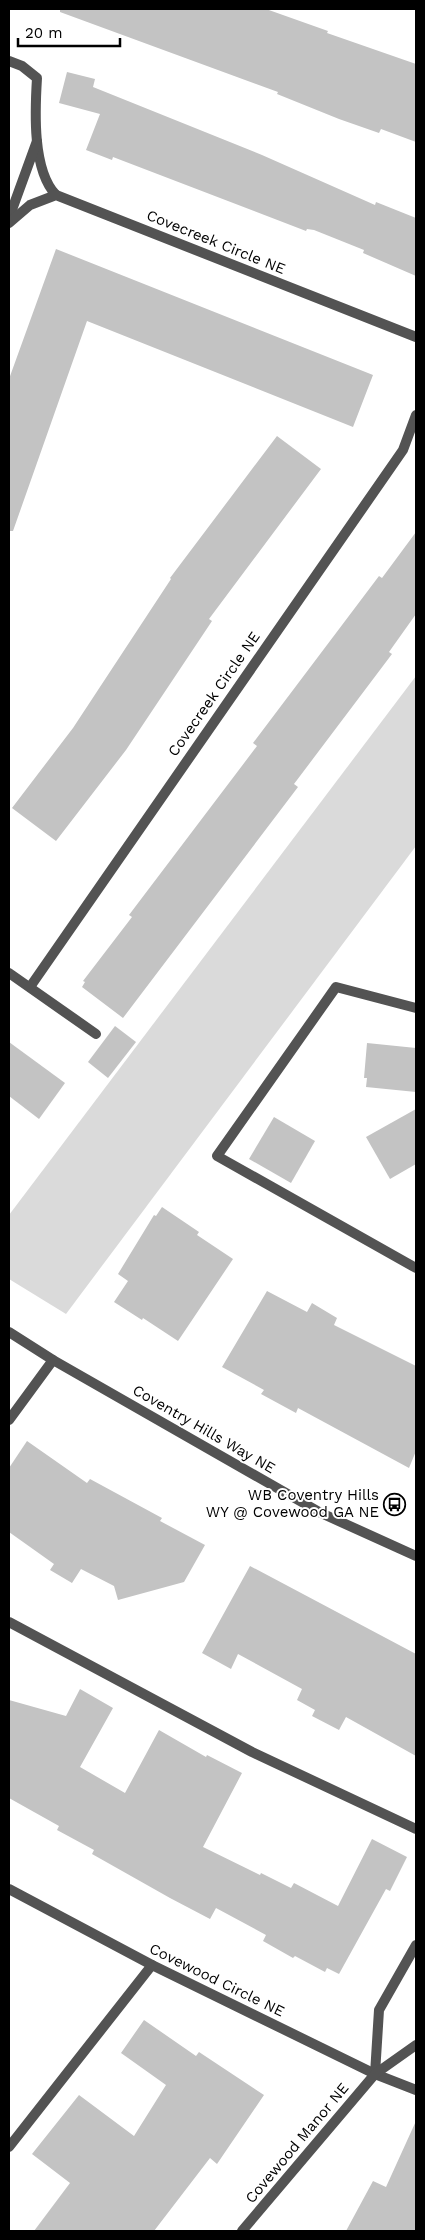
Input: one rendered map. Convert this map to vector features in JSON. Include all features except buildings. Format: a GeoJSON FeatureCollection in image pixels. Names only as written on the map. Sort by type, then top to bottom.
{"type":"FeatureCollection","features":[{"type":"Feature","properties":{"kind":"street"},"geometry":{"type":"LineString","coordinates":[[9,61],[22,66],[37,78],[36,110],[41,162],[51,189],[56,195],[30,205],[9,223]]}},
{"type":"Feature","properties":{"kind":"street"},"geometry":{"type":"LineString","coordinates":[[9,218],[38,140]]}},
{"type":"Feature","properties":{"kind":"street","name":"Covecreek Circle NE"},"geometry":{"type":"LineString","coordinates":[[56,195],[416,337]]}},
{"type":"Feature","properties":{"kind":"street","name":"Covecreek Circle NE"},"geometry":{"type":"LineString","coordinates":[[30,987],[403,450],[416,415]]}},
{"type":"Feature","properties":{"kind":"street"},"geometry":{"type":"LineString","coordinates":[[9,973],[96,1034]]}},
{"type":"Feature","properties":{"kind":"street"},"geometry":{"type":"LineString","coordinates":[[416,1008],[336,987],[217,1156],[416,1268]]}},
{"type":"Feature","properties":{"kind":"street","name":"Coventry Hills Way NE"},"geometry":{"type":"LineString","coordinates":[[9,1332],[54,1360],[321,1513],[416,1556]]}},
{"type":"Feature","properties":{"kind":"street"},"geometry":{"type":"LineString","coordinates":[[9,1420],[54,1360]]}},
{"type":"Feature","properties":{"kind":"street"},"geometry":{"type":"LineString","coordinates":[[9,1622],[252,1752],[416,1829]]}},
{"type":"Feature","properties":{"kind":"street","name":"Covewood Circle NE"},"geometry":{"type":"LineString","coordinates":[[9,1889],[152,1965],[375,2074],[416,2090]]}},
{"type":"Feature","properties":{"kind":"street"},"geometry":{"type":"LineString","coordinates":[[375,2074],[379,2010],[416,1946]]}},
{"type":"Feature","properties":{"kind":"street"},"geometry":{"type":"LineString","coordinates":[[9,2147],[152,1965]]}},
{"type":"Feature","properties":{"kind":"street","name":"Covewood Manor NE"},"geometry":{"type":"LineString","coordinates":[[242,2231],[375,2074],[416,2045]]}},
{"type":"Feature","properties":{"kind":"shaded area"},"geometry":{"type":"Polygon","coordinates":[[[416,676],[416,846],[66,1314],[9,1279],[9,1215],[416,676]]]}},
{"type":"Feature","properties":{"kind":"place","name":"WB Coventry Hills WY @ Covewood GA NE"},"geometry":{"type":"Point","coordinates":[395,1504]}}]}
